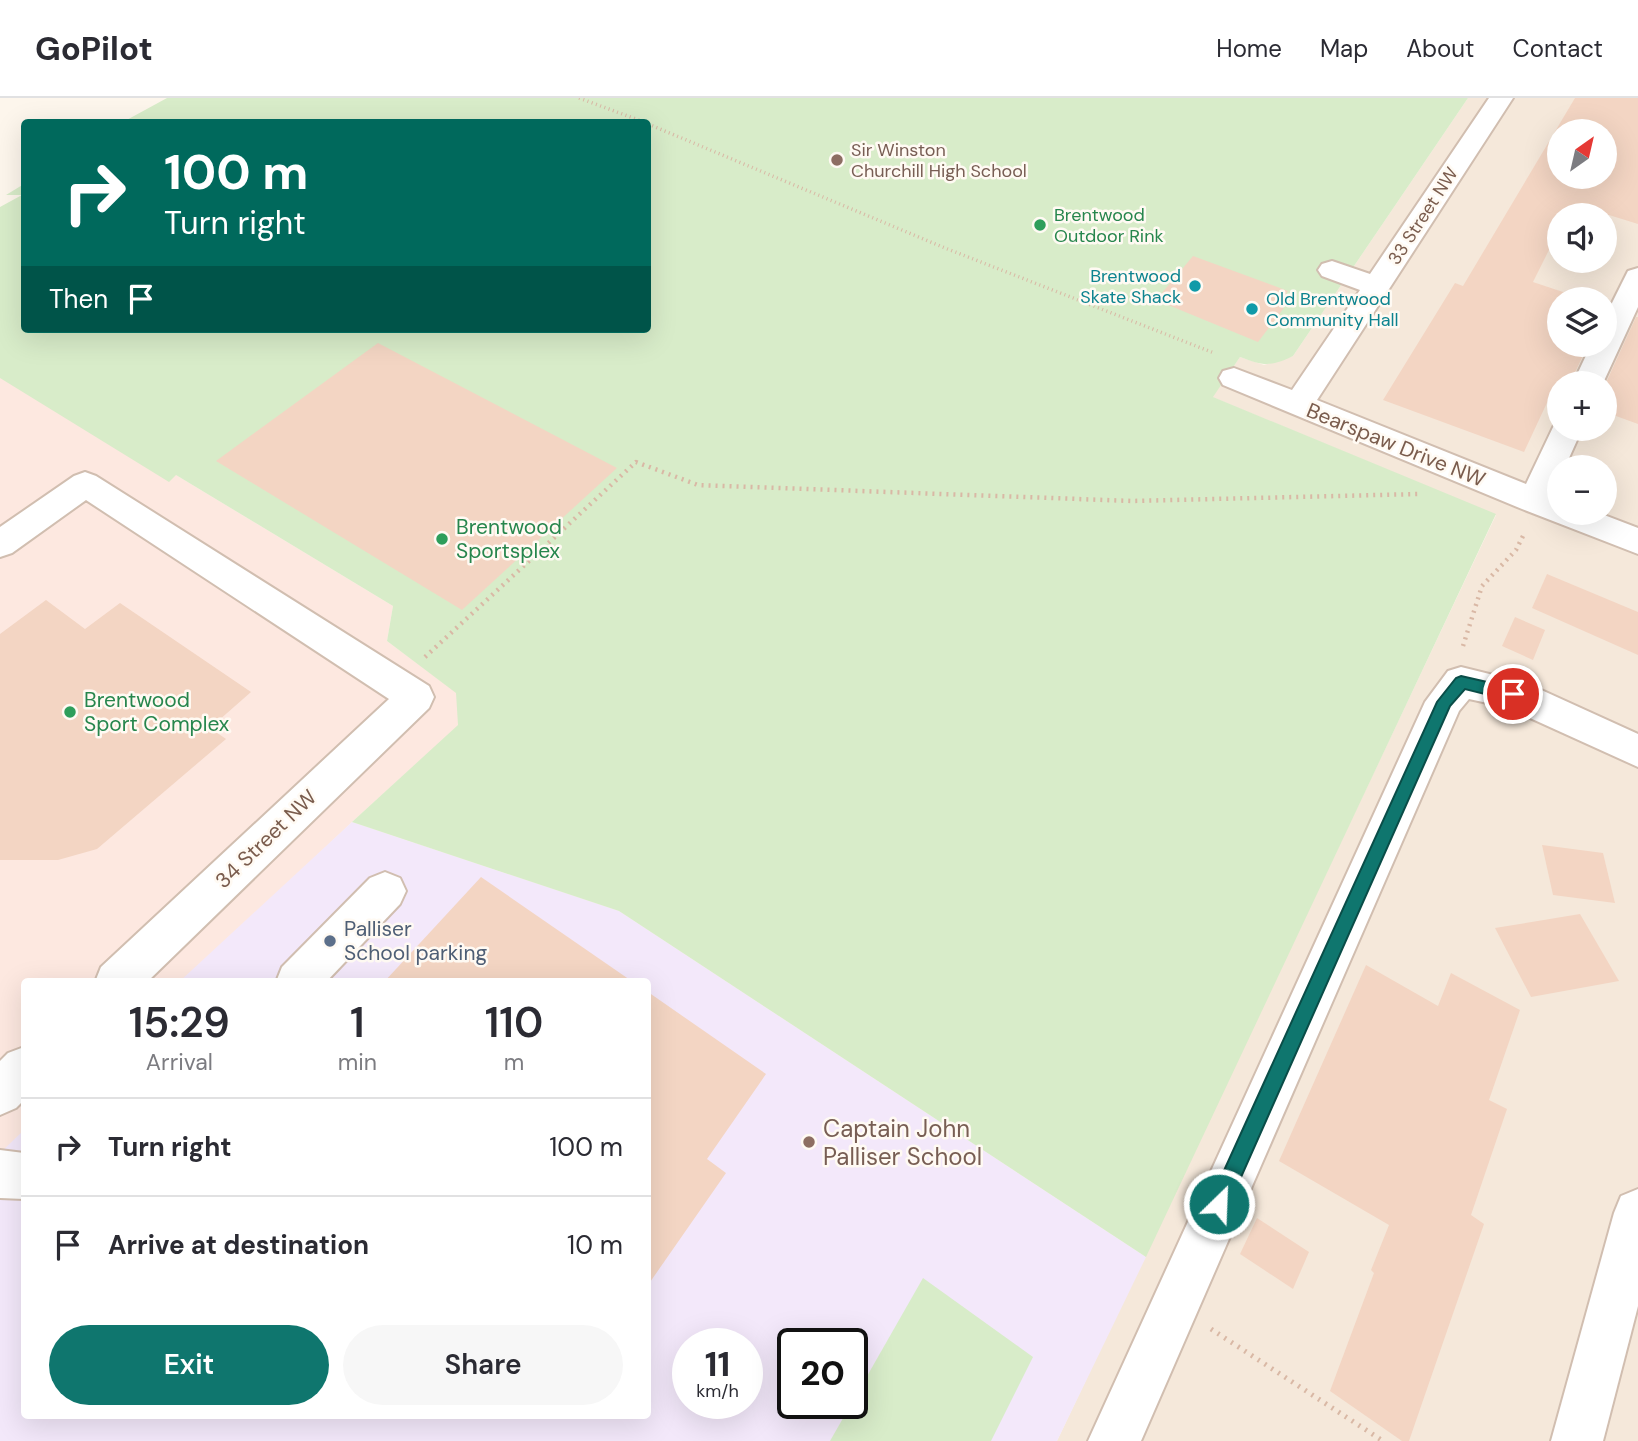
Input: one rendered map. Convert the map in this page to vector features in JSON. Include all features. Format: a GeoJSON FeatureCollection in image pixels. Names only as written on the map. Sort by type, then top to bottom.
{"type":"FeatureCollection","features":[{"type":"Feature","properties":{"kind":"street","name":"33 Street NW"},"geometry":{"type":"LineString","coordinates":[[1298,405],[1501,98]]}},
{"type":"Feature","properties":{"kind":"street"},"geometry":{"type":"LineString","coordinates":[[1332,270],[1377,286]]}},
{"type":"Feature","properties":{"kind":"street"},"geometry":{"type":"LineString","coordinates":[[1594,371],[1638,277]]}},
{"type":"Feature","properties":{"kind":"street","name":"Bearspaw Drive NW"},"geometry":{"type":"LineString","coordinates":[[1234,378],[1546,505]]}},
{"type":"Feature","properties":{"kind":"street"},"geometry":{"type":"LineString","coordinates":[[1546,505],[1564,441]]}},
{"type":"Feature","properties":{"kind":"street"},"geometry":{"type":"LineString","coordinates":[[0,544],[85,484],[406,691]]}},
{"type":"Feature","properties":{"kind":"street"},"geometry":{"type":"LineString","coordinates":[[1597,525],[1638,541]]}},
{"type":"Feature","properties":{"kind":"street"},"geometry":{"type":"LineString","coordinates":[[1114,1441],[1444,702],[1461,682],[1513,694],[1638,751]]}},
{"type":"Feature","properties":{"kind":"street","name":"34 Street NW"},"geometry":{"type":"LineString","coordinates":[[120,978],[406,691]]}},
{"type":"Feature","properties":{"kind":"street"},"geometry":{"type":"LineString","coordinates":[[301,978],[384,891]]}},
{"type":"Feature","properties":{"kind":"street"},"geometry":{"type":"LineString","coordinates":[[0,1092],[21,1072]]}},
{"type":"Feature","properties":{"kind":"street"},"geometry":{"type":"LineString","coordinates":[[0,1174],[21,1175]]}},
{"type":"Feature","properties":{"kind":"street"},"geometry":{"type":"LineString","coordinates":[[1577,1441],[1638,1213]]}},
{"type":"Feature","properties":{"kind":"path"},"geometry":{"type":"LineString","coordinates":[[579,98],[635,119]]}},
{"type":"Feature","properties":{"kind":"path"},"geometry":{"type":"LineString","coordinates":[[651,125],[945,248],[1248,365],[1234,378]]}},
{"type":"Feature","properties":{"kind":"path"},"geometry":{"type":"LineString","coordinates":[[406,691],[636,462],[698,485],[1132,501],[1419,494]]}},
{"type":"Feature","properties":{"kind":"path"},"geometry":{"type":"LineString","coordinates":[[1461,682],[1454,663],[1464,643],[1472,610],[1482,586],[1516,550],[1546,505]]}},
{"type":"Feature","properties":{"kind":"path"},"geometry":{"type":"LineString","coordinates":[[1174,1305],[1383,1441]]}},
{"type":"Feature","properties":{"kind":"shaded area"},"geometry":{"type":"Polygon","coordinates":[[[1468,98],[1638,98],[1638,1441],[1057,1441],[1496,515],[1212,397],[1240,357],[1264,365],[1293,356],[1468,98]]]}},
{"type":"Feature","properties":{"kind":"shaded area"},"geometry":{"type":"Polygon","coordinates":[[[0,355],[176,475],[393,606],[387,641],[457,693],[459,725],[352,822],[188,978],[21,978],[21,1136],[0,1157],[0,355]]]}},
{"type":"Feature","properties":{"kind":"shaded area","name":"Captain John Palliser School"},"geometry":{"type":"Polygon","coordinates":[[[352,822],[619,911],[1146,1257],[1057,1441],[0,1441],[0,1153],[21,1133],[21,1419],[651,1419],[651,978],[183,978],[352,822]]]}},
{"type":"Feature","properties":{"kind":"green space"},"geometry":{"type":"Polygon","coordinates":[[[167,98],[1468,98],[1293,356],[1267,364],[1240,357],[1213,397],[1496,514],[1146,1257],[619,911],[352,822],[458,725],[456,693],[387,641],[393,606],[176,475],[169,482],[0,378],[0,207],[21,196],[21,333],[651,333],[651,119],[128,119],[167,98]]]}},
{"type":"Feature","properties":{"kind":"green space"},"geometry":{"type":"Polygon","coordinates":[[[21,186],[21,195],[6,195],[21,186]]]}},
{"type":"Feature","properties":{"kind":"green space"},"geometry":{"type":"Polygon","coordinates":[[[923,1278],[1033,1357],[991,1441],[830,1441],[843,1419],[868,1419],[868,1374],[923,1278]]]}},
{"type":"Feature","properties":{"kind":"building"},"geometry":{"type":"Polygon","coordinates":[[[1575,98],[1638,98],[1638,224],[1617,217],[1617,203],[1547,203],[1547,254],[1533,282],[1548,287],[1547,357],[1582,357],[1576,371],[1547,371],[1547,403],[1524,452],[1383,400],[1455,283],[1463,286],[1547,145],[1547,189],[1617,189],[1617,119],[1562,119],[1575,98]]]}},
{"type":"Feature","properties":{"kind":"building"},"geometry":{"type":"Polygon","coordinates":[[[1193,256],[1288,291],[1278,305],[1284,308],[1258,342],[1156,300],[1193,256]]]}},
{"type":"Feature","properties":{"kind":"building"},"geometry":{"type":"Polygon","coordinates":[[[1638,317],[1638,424],[1617,416],[1617,371],[1611,371],[1638,317]]]}},
{"type":"Feature","properties":{"kind":"building","name":"Brentwood Sportsplex"},"geometry":{"type":"Polygon","coordinates":[[[378,343],[617,468],[462,610],[216,461],[378,343]]]}},
{"type":"Feature","properties":{"kind":"building"},"geometry":{"type":"Polygon","coordinates":[[[1547,574],[1638,612],[1638,655],[1532,608],[1547,574]]]}},
{"type":"Feature","properties":{"kind":"building"},"geometry":{"type":"Polygon","coordinates":[[[46,600],[85,629],[120,603],[251,692],[210,728],[226,739],[97,849],[58,860],[0,860],[0,634],[46,600]]]}},
{"type":"Feature","properties":{"kind":"building"},"geometry":{"type":"Polygon","coordinates":[[[1515,617],[1545,630],[1533,660],[1502,646],[1515,617]]]}},
{"type":"Feature","properties":{"kind":"building"},"geometry":{"type":"Polygon","coordinates":[[[1542,845],[1603,853],[1615,903],[1553,895],[1542,845]]]}},
{"type":"Feature","properties":{"kind":"building"},"geometry":{"type":"Polygon","coordinates":[[[481,877],[627,978],[388,978],[481,877]]]}},
{"type":"Feature","properties":{"kind":"building"},"geometry":{"type":"Polygon","coordinates":[[[1580,914],[1619,981],[1531,997],[1495,928],[1580,914]]]}},
{"type":"Feature","properties":{"kind":"building"},"geometry":{"type":"Polygon","coordinates":[[[1366,965],[1438,1006],[1451,973],[1520,1010],[1489,1100],[1507,1109],[1471,1215],[1484,1224],[1409,1441],[1402,1441],[1330,1391],[1389,1225],[1279,1161],[1366,965]]]}},
{"type":"Feature","properties":{"kind":"building"},"geometry":{"type":"Polygon","coordinates":[[[651,994],[766,1074],[707,1159],[726,1173],[651,1281],[651,994]]]}},
{"type":"Feature","properties":{"kind":"building"},"geometry":{"type":"Polygon","coordinates":[[[1257,1218],[1309,1252],[1293,1289],[1240,1254],[1257,1218]]]}},
{"type":"Feature","properties":{"kind":"place","name":"Sir Winston Churchill High School"},"geometry":{"type":"Point","coordinates":[837,160]}},
{"type":"Feature","properties":{"kind":"place","name":"Brentwood Outdoor Rink"},"geometry":{"type":"Point","coordinates":[1040,225]}},
{"type":"Feature","properties":{"kind":"place","name":"Brentwood Skate Shack"},"geometry":{"type":"Point","coordinates":[1195,286]}},
{"type":"Feature","properties":{"kind":"place","name":"Old Brentwood Community Hall"},"geometry":{"type":"Point","coordinates":[1252,309]}},
{"type":"Feature","properties":{"kind":"place","name":"Brentwood Sportsplex"},"geometry":{"type":"Point","coordinates":[442,539]}},
{"type":"Feature","properties":{"kind":"place","name":"Brentwood Sport Complex"},"geometry":{"type":"Point","coordinates":[70,712]}},
{"type":"Feature","properties":{"kind":"place","name":"Palliser School parking"},"geometry":{"type":"Point","coordinates":[330,941]}},
{"type":"Feature","properties":{"kind":"place","name":"Captain John Palliser School"},"geometry":{"type":"Point","coordinates":[809,1142]}},
{"type":"Feature","properties":{"kind":"route"},"geometry":{"type":"LineString","coordinates":[[1219,1204],[1444,702],[1461,682],[1513,694]]}}]}
